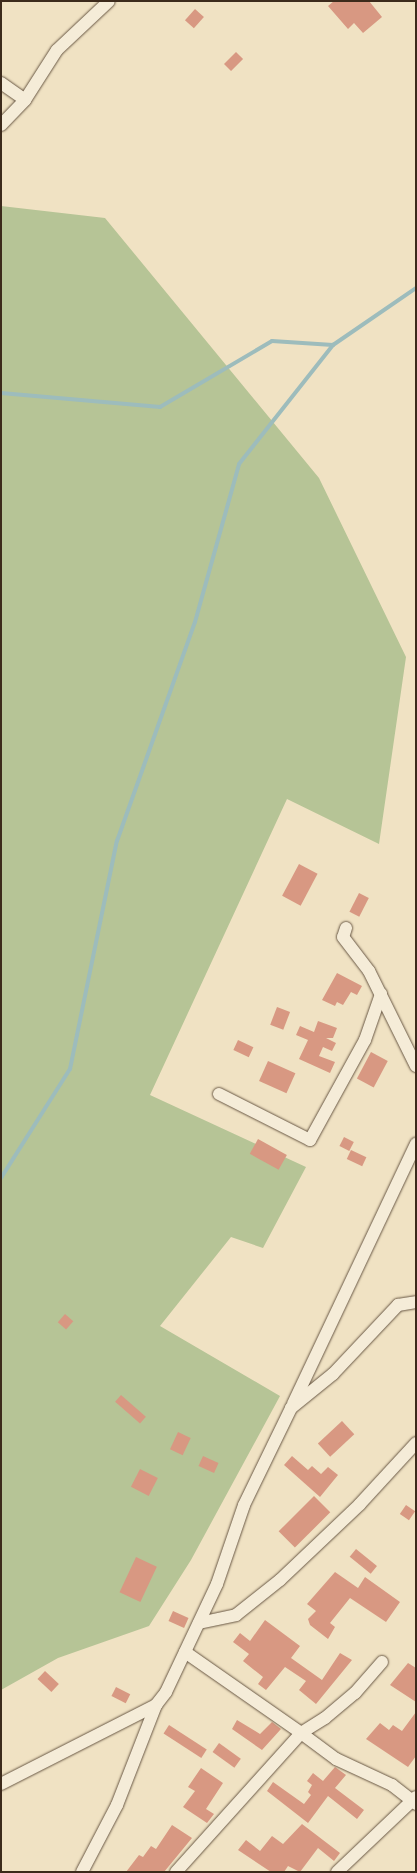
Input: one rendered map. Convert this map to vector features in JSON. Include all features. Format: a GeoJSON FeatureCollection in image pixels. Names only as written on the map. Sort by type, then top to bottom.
{"type":"FeatureCollection","features":[{"type":"Feature","properties":{"kind":"street"},"geometry":{"type":"LineString","coordinates":[[1,125],[25,100],[57,50],[109,1]]}},
{"type":"Feature","properties":{"kind":"street"},"geometry":{"type":"LineString","coordinates":[[1,83],[25,100]]}},
{"type":"Feature","properties":{"kind":"street"},"geometry":{"type":"LineString","coordinates":[[346,928],[343,937],[369,971],[416,1066]]}},
{"type":"Feature","properties":{"kind":"street"},"geometry":{"type":"LineString","coordinates":[[219,1094],[310,1140],[365,1040],[381,994]]}},
{"type":"Feature","properties":{"kind":"street"},"geometry":{"type":"LineString","coordinates":[[88,1869],[117,1805],[156,1705],[185,1652],[217,1584],[244,1505],[416,1144]]}},
{"type":"Feature","properties":{"kind":"street"},"geometry":{"type":"LineString","coordinates":[[291,1408],[333,1374],[398,1305],[416,1293]]}},
{"type":"Feature","properties":{"kind":"street"},"geometry":{"type":"LineString","coordinates":[[398,1305],[416,1302]]}},
{"type":"Feature","properties":{"kind":"street"},"geometry":{"type":"LineString","coordinates":[[199,1623],[236,1615],[280,1580],[360,1504],[416,1443]]}},
{"type":"Feature","properties":{"kind":"street"},"geometry":{"type":"LineString","coordinates":[[185,1652],[336,1759],[392,1785],[415,1801],[337,1872]]}},
{"type":"Feature","properties":{"kind":"street"},"geometry":{"type":"LineString","coordinates":[[176,1872],[301,1733],[325,1718],[355,1693],[382,1662]]}},
{"type":"Feature","properties":{"kind":"street"},"geometry":{"type":"LineString","coordinates":[[1,1784],[156,1705]]}},
{"type":"Feature","properties":{"kind":"green space"},"geometry":{"type":"Polygon","coordinates":[[[1,206],[105,218],[319,478],[406,657],[379,844],[287,799],[150,1095],[306,1167],[263,1248],[231,1237],[160,1326],[280,1396],[191,1560],[149,1626],[58,1658],[1,1690],[1,206]]]}},
{"type":"Feature","properties":{"kind":"building"},"geometry":{"type":"Polygon","coordinates":[[[334,1],[369,1],[382,17],[363,33],[354,23],[348,29],[328,6],[334,1]]]}},
{"type":"Feature","properties":{"kind":"building"},"geometry":{"type":"Polygon","coordinates":[[[195,9],[204,17],[194,28],[185,20],[195,9]]]}},
{"type":"Feature","properties":{"kind":"building"},"geometry":{"type":"Polygon","coordinates":[[[236,52],[243,59],[231,71],[224,64],[236,52]]]}},
{"type":"Feature","properties":{"kind":"building"},"geometry":{"type":"Polygon","coordinates":[[[299,864],[318,874],[301,906],[282,896],[299,864]]]}},
{"type":"Feature","properties":{"kind":"building"},"geometry":{"type":"Polygon","coordinates":[[[359,893],[369,898],[359,917],[349,912],[359,893]]]}},
{"type":"Feature","properties":{"kind":"building"},"geometry":{"type":"Polygon","coordinates":[[[337,973],[362,986],[357,995],[351,992],[343,1005],[337,1002],[335,1006],[322,1000],[337,973]]]}},
{"type":"Feature","properties":{"kind":"building"},"geometry":{"type":"Polygon","coordinates":[[[277,1007],[290,1012],[283,1030],[270,1025],[277,1007]]]}},
{"type":"Feature","properties":{"kind":"building"},"geometry":{"type":"Polygon","coordinates":[[[318,1021],[337,1028],[333,1038],[326,1038],[336,1043],[332,1051],[323,1047],[319,1056],[335,1062],[330,1073],[299,1059],[308,1040],[296,1035],[300,1026],[314,1032],[318,1021]]]}},
{"type":"Feature","properties":{"kind":"building"},"geometry":{"type":"Polygon","coordinates":[[[238,1040],[253,1047],[249,1057],[233,1050],[238,1040]]]}},
{"type":"Feature","properties":{"kind":"building"},"geometry":{"type":"Polygon","coordinates":[[[371,1052],[388,1061],[374,1087],[357,1078],[371,1052]]]}},
{"type":"Feature","properties":{"kind":"building"},"geometry":{"type":"Polygon","coordinates":[[[268,1061],[295,1073],[286,1093],[259,1081],[268,1061]]]}},
{"type":"Feature","properties":{"kind":"building"},"geometry":{"type":"Polygon","coordinates":[[[344,1137],[354,1142],[349,1151],[339,1146],[344,1137]]]}},
{"type":"Feature","properties":{"kind":"building"},"geometry":{"type":"Polygon","coordinates":[[[258,1139],[287,1155],[279,1170],[250,1154],[258,1139]]]}},
{"type":"Feature","properties":{"kind":"building"},"geometry":{"type":"Polygon","coordinates":[[[351,1150],[366,1157],[362,1166],[347,1159],[351,1150]]]}},
{"type":"Feature","properties":{"kind":"building"},"geometry":{"type":"Polygon","coordinates":[[[65,1314],[73,1321],[66,1330],[58,1322],[65,1314]]]}},
{"type":"Feature","properties":{"kind":"building"},"geometry":{"type":"Polygon","coordinates":[[[121,1395],[146,1417],[140,1423],[115,1402],[121,1395]]]}},
{"type":"Feature","properties":{"kind":"building"},"geometry":{"type":"Polygon","coordinates":[[[342,1421],[354,1434],[330,1457],[318,1444],[342,1421]]]}},
{"type":"Feature","properties":{"kind":"building"},"geometry":{"type":"Polygon","coordinates":[[[178,1432],[191,1438],[183,1455],[170,1449],[178,1432]]]}},
{"type":"Feature","properties":{"kind":"building"},"geometry":{"type":"Polygon","coordinates":[[[203,1456],[219,1463],[214,1473],[199,1466],[203,1456]]]}},
{"type":"Feature","properties":{"kind":"building"},"geometry":{"type":"Polygon","coordinates":[[[292,1456],[308,1470],[312,1466],[321,1474],[328,1467],[338,1475],[320,1497],[284,1465],[292,1456]]]}},
{"type":"Feature","properties":{"kind":"building"},"geometry":{"type":"Polygon","coordinates":[[[140,1469],[158,1478],[149,1496],[131,1487],[140,1469]]]}},
{"type":"Feature","properties":{"kind":"building"},"geometry":{"type":"Polygon","coordinates":[[[314,1496],[330,1512],[295,1548],[279,1531],[314,1496]]]}},
{"type":"Feature","properties":{"kind":"building"},"geometry":{"type":"Polygon","coordinates":[[[406,1505],[415,1511],[409,1520],[400,1514],[406,1505]]]}},
{"type":"Feature","properties":{"kind":"building"},"geometry":{"type":"Polygon","coordinates":[[[356,1549],[377,1566],[371,1574],[350,1557],[356,1549]]]}},
{"type":"Feature","properties":{"kind":"building"},"geometry":{"type":"Polygon","coordinates":[[[136,1557],[157,1567],[140,1602],[120,1592],[136,1557]]]}},
{"type":"Feature","properties":{"kind":"building"},"geometry":{"type":"Polygon","coordinates":[[[335,1572],[358,1588],[365,1577],[400,1602],[386,1622],[350,1598],[330,1623],[335,1627],[328,1639],[310,1625],[308,1619],[316,1611],[307,1604],[335,1572]]]}},
{"type":"Feature","properties":{"kind":"building"},"geometry":{"type":"Polygon","coordinates":[[[173,1611],[189,1618],[184,1628],[169,1621],[173,1611]]]}},
{"type":"Feature","properties":{"kind":"building"},"geometry":{"type":"Polygon","coordinates":[[[265,1620],[300,1646],[291,1658],[322,1680],[340,1653],[352,1660],[316,1704],[299,1690],[306,1681],[285,1667],[266,1690],[258,1684],[263,1677],[243,1661],[249,1654],[233,1642],[240,1633],[250,1641],[265,1620]]]}},
{"type":"Feature","properties":{"kind":"building"},"geometry":{"type":"Polygon","coordinates":[[[408,1663],[416,1668],[416,1702],[390,1685],[408,1663]]]}},
{"type":"Feature","properties":{"kind":"building"},"geometry":{"type":"Polygon","coordinates":[[[45,1671],[59,1684],[51,1692],[37,1679],[45,1671]]]}},
{"type":"Feature","properties":{"kind":"building"},"geometry":{"type":"Polygon","coordinates":[[[116,1687],[130,1694],[126,1703],[111,1696],[116,1687]]]}},
{"type":"Feature","properties":{"kind":"building"},"geometry":{"type":"Polygon","coordinates":[[[416,1712],[416,1756],[408,1767],[366,1739],[380,1723],[389,1730],[393,1725],[402,1731],[416,1712]]]}},
{"type":"Feature","properties":{"kind":"building"},"geometry":{"type":"Polygon","coordinates":[[[237,1720],[260,1734],[272,1722],[281,1729],[262,1750],[232,1729],[237,1720]]]}},
{"type":"Feature","properties":{"kind":"building"},"geometry":{"type":"Polygon","coordinates":[[[169,1725],[207,1750],[201,1758],[164,1733],[169,1725]]]}},
{"type":"Feature","properties":{"kind":"building"},"geometry":{"type":"Polygon","coordinates":[[[219,1743],[241,1759],[234,1768],[213,1752],[219,1743]]]}},
{"type":"Feature","properties":{"kind":"building"},"geometry":{"type":"Polygon","coordinates":[[[335,1767],[346,1775],[335,1788],[364,1810],[357,1819],[328,1796],[308,1823],[267,1791],[273,1782],[304,1804],[311,1795],[308,1792],[312,1785],[307,1781],[313,1773],[323,1781],[335,1767]]]}},
{"type":"Feature","properties":{"kind":"building"},"geometry":{"type":"Polygon","coordinates":[[[201,1768],[223,1783],[206,1809],[214,1814],[207,1823],[183,1807],[195,1791],[188,1787],[201,1768]]]}},
{"type":"Feature","properties":{"kind":"building"},"geometry":{"type":"Polygon","coordinates":[[[302,1824],[340,1853],[334,1861],[318,1848],[300,1872],[288,1866],[284,1872],[271,1872],[238,1850],[246,1840],[260,1851],[272,1836],[283,1844],[302,1824]]]}},
{"type":"Feature","properties":{"kind":"building"},"geometry":{"type":"Polygon","coordinates":[[[172,1825],[192,1838],[164,1872],[126,1872],[139,1855],[143,1857],[151,1846],[156,1849],[172,1825]]]}},
{"type":"Feature","properties":{"kind":"waterway"},"geometry":{"type":"LineString","coordinates":[[1,1178],[70,1069],[117,841],[195,622],[239,464],[333,345],[416,288]]}},
{"type":"Feature","properties":{"kind":"waterway"},"geometry":{"type":"LineString","coordinates":[[1,393],[160,407],[272,341],[333,345]]}}]}
